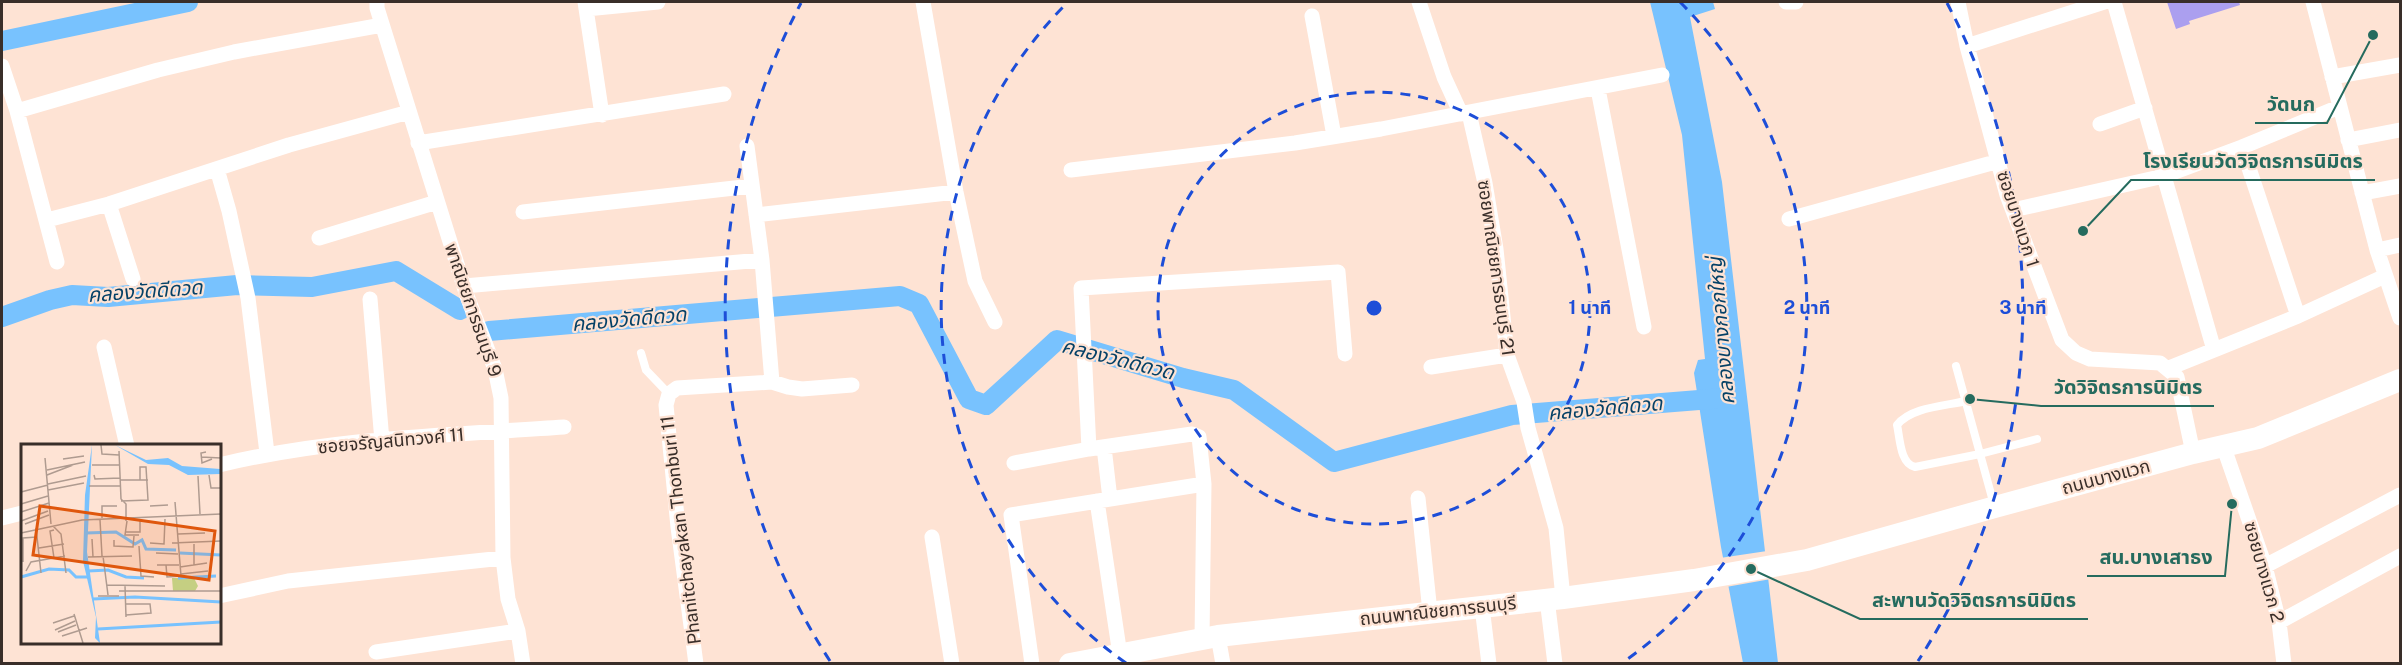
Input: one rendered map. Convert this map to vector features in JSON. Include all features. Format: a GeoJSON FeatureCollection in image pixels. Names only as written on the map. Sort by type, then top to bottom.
{"type":"FeatureCollection","features":[{"type":"Feature","properties":{"kind":"main road","name":"ถนนบางแวก"},"geometry":{"type":"LineString","coordinates":[[1807,560],[2193,453],[2224,448],[2258,438],[2400,380]]}},
{"type":"Feature","properties":{"kind":"main road","name":"ถนนพาณิชยการธนบุรี"},"geometry":{"type":"LineString","coordinates":[[1070,663],[1210,637],[1555,599],[1694,580],[1807,560]]}},
{"type":"Feature","properties":{"kind":"street","name":"พาณิชยการธนบุรี 9"},"geometry":{"type":"LineString","coordinates":[[377,2],[377,9],[418,143],[464,286],[495,369],[501,398],[503,558],[508,599],[518,631],[523,663]]}},
{"type":"Feature","properties":{"kind":"street"},"geometry":{"type":"LineString","coordinates":[[602,115],[586,5],[658,2]]}},
{"type":"Feature","properties":{"kind":"street"},"geometry":{"type":"LineString","coordinates":[[923,2],[956,192],[975,281],[995,321]]}},
{"type":"Feature","properties":{"kind":"street","name":"ซอยพาณิชยการธนบุรี 21"},"geometry":{"type":"LineString","coordinates":[[1419,2],[1444,77],[1465,114],[1485,183],[1496,249],[1507,355],[1524,402],[1528,428],[1556,528],[1555,663]]}},
{"type":"Feature","properties":{"kind":"street"},"geometry":{"type":"LineString","coordinates":[[1786,2],[1796,2]]}},
{"type":"Feature","properties":{"kind":"street","name":"ซอยบางแวก 1"},"geometry":{"type":"LineString","coordinates":[[1958,2],[1967,46],[2013,210],[2062,340],[2076,353],[2090,359],[2160,363],[2169,368]]}},
{"type":"Feature","properties":{"kind":"street"},"geometry":{"type":"LineString","coordinates":[[1967,46],[2104,2]]}},
{"type":"Feature","properties":{"kind":"street"},"geometry":{"type":"LineString","coordinates":[[2114,2],[2214,350]]}},
{"type":"Feature","properties":{"kind":"street"},"geometry":{"type":"LineString","coordinates":[[2313,2],[2362,193],[2385,276],[2400,318]]}},
{"type":"Feature","properties":{"kind":"street"},"geometry":{"type":"LineString","coordinates":[[1312,16],[1334,136]]}},
{"type":"Feature","properties":{"kind":"street"},"geometry":{"type":"LineString","coordinates":[[11,105],[234,52],[382,25]]}},
{"type":"Feature","properties":{"kind":"street"},"geometry":{"type":"LineString","coordinates":[[2332,77],[2400,65]]}},
{"type":"Feature","properties":{"kind":"street"},"geometry":{"type":"LineString","coordinates":[[2,66],[11,105],[57,262]]}},
{"type":"Feature","properties":{"kind":"street"},"geometry":{"type":"LineString","coordinates":[[1071,170],[1334,136],[1465,114],[1662,75]]}},
{"type":"Feature","properties":{"kind":"street"},"geometry":{"type":"LineString","coordinates":[[1598,88],[1644,327]]}},
{"type":"Feature","properties":{"kind":"street"},"geometry":{"type":"LineString","coordinates":[[418,143],[724,94]]}},
{"type":"Feature","properties":{"kind":"street"},"geometry":{"type":"LineString","coordinates":[[2013,210],[2164,176],[2339,107]]}},
{"type":"Feature","properties":{"kind":"street"},"geometry":{"type":"LineString","coordinates":[[2100,124],[2145,108]]}},
{"type":"Feature","properties":{"kind":"street"},"geometry":{"type":"LineString","coordinates":[[46,220],[109,204],[289,145],[409,112]]}},
{"type":"Feature","properties":{"kind":"street"},"geometry":{"type":"LineString","coordinates":[[2348,140],[2400,130]]}},
{"type":"Feature","properties":{"kind":"street"},"geometry":{"type":"LineString","coordinates":[[747,146],[766,296],[772,382]]}},
{"type":"Feature","properties":{"kind":"street"},"geometry":{"type":"LineString","coordinates":[[2242,147],[2298,316]]}},
{"type":"Feature","properties":{"kind":"street"},"geometry":{"type":"LineString","coordinates":[[1789,219],[1999,161]]}},
{"type":"Feature","properties":{"kind":"street"},"geometry":{"type":"LineString","coordinates":[[217,169],[230,211],[244,274],[267,453]]}},
{"type":"Feature","properties":{"kind":"street"},"geometry":{"type":"LineString","coordinates":[[523,212],[752,186]]}},
{"type":"Feature","properties":{"kind":"street"},"geometry":{"type":"LineString","coordinates":[[2362,193],[2400,186]]}},
{"type":"Feature","properties":{"kind":"street"},"geometry":{"type":"LineString","coordinates":[[756,215],[956,192]]}},
{"type":"Feature","properties":{"kind":"street"},"geometry":{"type":"LineString","coordinates":[[319,238],[437,202]]}},
{"type":"Feature","properties":{"kind":"street"},"geometry":{"type":"LineString","coordinates":[[109,204],[133,279]]}},
{"type":"Feature","properties":{"kind":"street"},"geometry":{"type":"LineString","coordinates":[[2378,250],[2400,245]]}},
{"type":"Feature","properties":{"kind":"street"},"geometry":{"type":"LineString","coordinates":[[464,286],[762,260]]}},
{"type":"Feature","properties":{"kind":"street"},"geometry":{"type":"LineString","coordinates":[[1089,449],[1085,327],[1081,288],[1338,272],[1345,354]]}},
{"type":"Feature","properties":{"kind":"street"},"geometry":{"type":"LineString","coordinates":[[2193,453],[2176,376],[2169,368],[2298,316],[2385,276]]}},
{"type":"Feature","properties":{"kind":"street"},"geometry":{"type":"LineString","coordinates":[[370,299],[382,441]]}},
{"type":"Feature","properties":{"kind":"street"},"geometry":{"type":"LineString","coordinates":[[104,347],[127,444]]}},
{"type":"Feature","properties":{"kind":"street"},"geometry":{"type":"LineString","coordinates":[[1431,367],[1507,355]]}},
{"type":"Feature","properties":{"kind":"street","name":"Phanitchayakan Thonburi 11"},"geometry":{"type":"LineString","coordinates":[[696,663],[678,527],[666,405],[669,394],[677,388],[772,382],[802,389],[852,385]]}},
{"type":"Feature","properties":{"kind":"street","name":"ซอยจรัญสนิทวงศ์ 11"},"geometry":{"type":"LineString","coordinates":[[220,465],[267,453],[382,441],[564,427]]}},
{"type":"Feature","properties":{"kind":"street"},"geometry":{"type":"LineString","coordinates":[[1014,463],[1089,449],[1192,435],[1199,437],[1204,484],[1210,637],[1223,663]]}},
{"type":"Feature","properties":{"kind":"street"},"geometry":{"type":"LineString","coordinates":[[1104,447],[1103,500],[1120,655]]}},
{"type":"Feature","properties":{"kind":"street","name":"ซอยบางแวก 2"},"geometry":{"type":"LineString","coordinates":[[2224,448],[2265,566],[2279,622],[2284,663]]}},
{"type":"Feature","properties":{"kind":"street"},"geometry":{"type":"LineString","coordinates":[[1032,663],[1011,515],[1204,484]]}},
{"type":"Feature","properties":{"kind":"street"},"geometry":{"type":"LineString","coordinates":[[2265,566],[2400,495]]}},
{"type":"Feature","properties":{"kind":"street"},"geometry":{"type":"LineString","coordinates":[[1418,498],[1431,612]]}},
{"type":"Feature","properties":{"kind":"street"},"geometry":{"type":"LineString","coordinates":[[2,518],[21,513]]}},
{"type":"Feature","properties":{"kind":"street"},"geometry":{"type":"LineString","coordinates":[[932,537],[952,663]]}},
{"type":"Feature","properties":{"kind":"street"},"geometry":{"type":"LineString","coordinates":[[2279,622],[2400,556]]}},
{"type":"Feature","properties":{"kind":"street"},"geometry":{"type":"LineString","coordinates":[[220,596],[288,581],[503,558]]}},
{"type":"Feature","properties":{"kind":"street"},"geometry":{"type":"LineString","coordinates":[[1482,607],[1489,663]]}},
{"type":"Feature","properties":{"kind":"street"},"geometry":{"type":"LineString","coordinates":[[376,652],[518,631]]}},
{"type":"Feature","properties":{"kind":"lane"},"geometry":{"type":"LineString","coordinates":[[641,353],[646,370],[669,394]]}},
{"type":"Feature","properties":{"kind":"lane"},"geometry":{"type":"LineString","coordinates":[[1956,366],[1995,507]]}},
{"type":"Feature","properties":{"kind":"lane"},"geometry":{"type":"LineString","coordinates":[[1966,401],[1917,412],[1902,418],[1897,425],[1905,460],[1910,466],[1916,467],[1980,454],[2037,439]]}},
{"type":"Feature","properties":{"kind":"water","name":"คลองบางกอกใหญ่"},"geometry":{"type":"Polygon","coordinates":[[[1650,2],[1713,2],[1715,9],[1690,17],[1722,182],[1778,663],[1743,663],[1721,547],[1694,373],[1698,360],[1705,359],[1682,135],[1650,2]]]}},
{"type":"Feature","properties":{"kind":"pier"},"geometry":{"type":"Polygon","coordinates":[[[1767,551],[1771,579],[1726,587],[1720,558],[1767,551]]]}},
{"type":"Feature","properties":{"kind":"building"},"geometry":{"type":"Polygon","coordinates":[[[2167,2],[2239,2],[2240,5],[2189,21],[2190,24],[2176,29],[2167,2]]]}},
{"type":"Feature","properties":{"kind":"waterway"},"geometry":{"type":"LineString","coordinates":[[2,41],[188,2]]}},
{"type":"Feature","properties":{"kind":"waterway","name":"คลองวัดดีดวด"},"geometry":{"type":"LineString","coordinates":[[2,317],[50,300],[72,295],[108,297],[237,285],[312,287],[396,271],[460,310]]}},
{"type":"Feature","properties":{"kind":"waterway","name":"คลองวัดดีดวด"},"geometry":{"type":"LineString","coordinates":[[489,331],[900,296],[919,304],[969,399],[986,405],[1057,340],[1183,378],[1234,390],[1334,462],[1512,415],[1724,398]]}},
{"type":"Feature","properties":{"kind":"place","name":"วัดนก"},"geometry":{"type":"Point","coordinates":[2373,35]}},
{"type":"Feature","properties":{"kind":"place","name":"โรงเรียนวัดวิจิตรการนิมิตร"},"geometry":{"type":"Point","coordinates":[2083,231]}},
{"type":"Feature","properties":{"kind":"place","name":"วัดวิจิตรการนิมิตร"},"geometry":{"type":"Point","coordinates":[1970,399]}},
{"type":"Feature","properties":{"kind":"place","name":"สน.บางเสาธง"},"geometry":{"type":"Point","coordinates":[2232,504]}},
{"type":"Feature","properties":{"kind":"place","name":"สะพานวัดวิจิตรการนิมิตร"},"geometry":{"type":"Point","coordinates":[1751,569]}}]}
